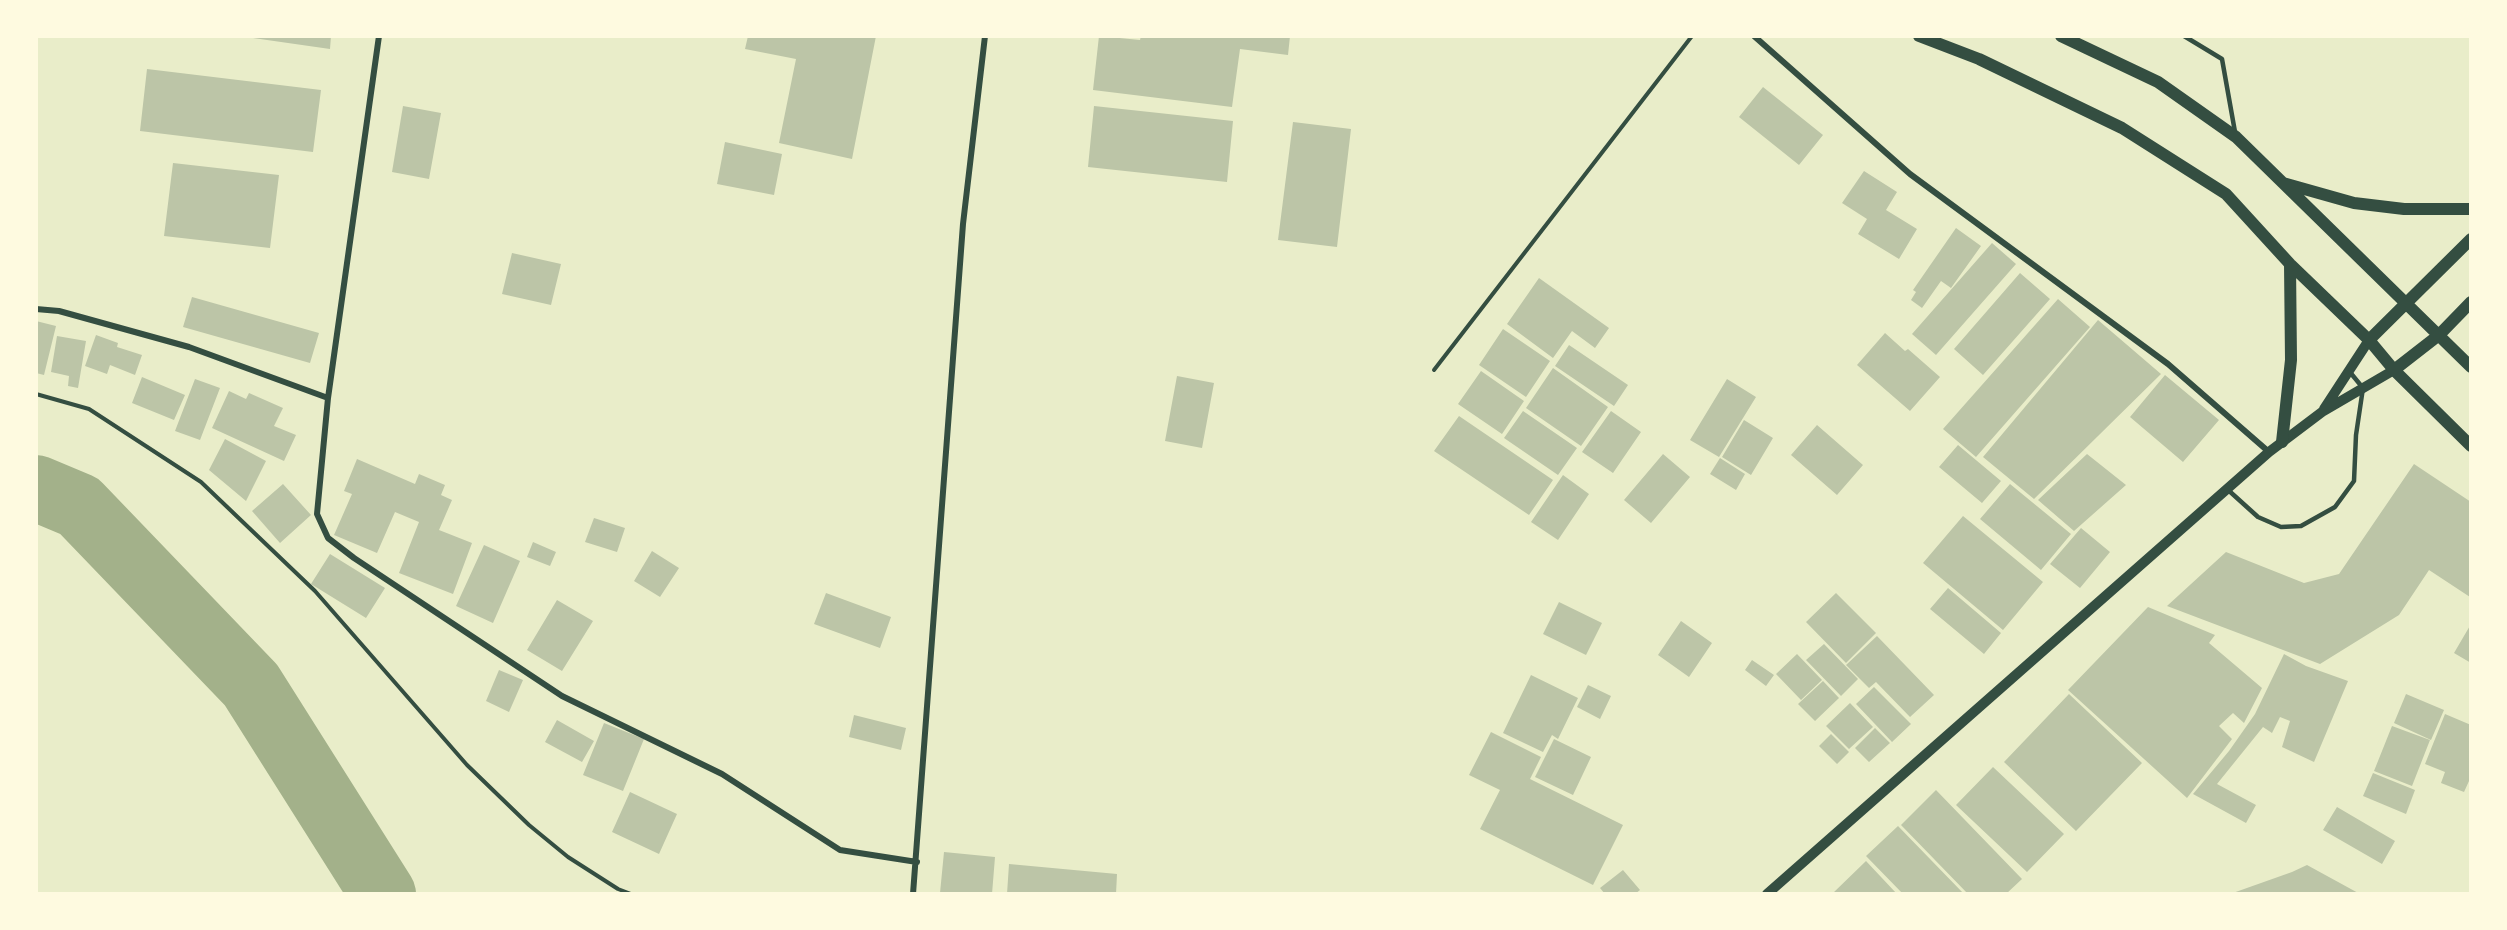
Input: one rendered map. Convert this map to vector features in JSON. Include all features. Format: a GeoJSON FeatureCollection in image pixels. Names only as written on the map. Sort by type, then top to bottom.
{"type":"FeatureCollection","features":[{"type":"Feature","properties":{"kind":"main road"},"geometry":{"type":"LineString","coordinates":[[1919,36],[1980,59],[2122,128],[2226,194],[2290,264],[2369,340],[2394,370],[2471,446]]}},
{"type":"Feature","properties":{"kind":"main road"},"geometry":{"type":"LineString","coordinates":[[2061,36],[2158,82],[2236,137],[2471,367]]}},
{"type":"Feature","properties":{"kind":"main road"},"geometry":{"type":"LineString","coordinates":[[2282,183],[2354,203],[2404,209],[2471,209]]}},
{"type":"Feature","properties":{"kind":"main road"},"geometry":{"type":"LineString","coordinates":[[2369,340],[2471,240]]}},
{"type":"Feature","properties":{"kind":"main road"},"geometry":{"type":"LineString","coordinates":[[2282,442],[2291,360],[2290,264]]}},
{"type":"Feature","properties":{"kind":"main road"},"geometry":{"type":"LineString","coordinates":[[2394,370],[2439,335],[2471,302]]}},
{"type":"Feature","properties":{"kind":"street"},"geometry":{"type":"LineString","coordinates":[[380,36],[328,398],[317,514],[328,538],[354,558],[562,696],[722,774],[840,850],[917,862]]}},
{"type":"Feature","properties":{"kind":"street"},"geometry":{"type":"LineString","coordinates":[[913,894],[963,224],[985,36]]}},
{"type":"Feature","properties":{"kind":"street"},"geometry":{"type":"LineString","coordinates":[[1754,36],[1910,174],[2168,364],[2269,452]]}},
{"type":"Feature","properties":{"kind":"street"},"geometry":{"type":"LineString","coordinates":[[36,309],[59,311],[189,347],[328,398]]}},
{"type":"Feature","properties":{"kind":"street"},"geometry":{"type":"LineString","coordinates":[[2322,412],[2369,340]]}},
{"type":"Feature","properties":{"kind":"street"},"geometry":{"type":"LineString","coordinates":[[1767,894],[2269,452],[2322,412],[2394,370]]}},
{"type":"Feature","properties":{"kind":"lane"},"geometry":{"type":"LineString","coordinates":[[2184,36],[2222,60],[2236,137]]}},
{"type":"Feature","properties":{"kind":"lane"},"geometry":{"type":"LineString","coordinates":[[2227,489],[2258,517],[2281,527],[2301,526],[2335,507],[2354,481],[2356,435],[2363,388],[2349,371]]}},
{"type":"Feature","properties":{"kind":"path"},"geometry":{"type":"LineString","coordinates":[[1434,370],[1692,36]]}},
{"type":"Feature","properties":{"kind":"path"},"geometry":{"type":"LineString","coordinates":[[36,394],[89,409],[201,482],[315,591],[483,780],[568,857],[618,889],[631,894]]}},
{"type":"Feature","properties":{"kind":"building"},"geometry":{"type":"Polygon","coordinates":[[[239,36],[331,36],[330,49],[239,36]]]}},
{"type":"Feature","properties":{"kind":"building"},"geometry":{"type":"Polygon","coordinates":[[[748,36],[876,36],[852,159],[779,143],[796,59],[745,49],[748,36]]]}},
{"type":"Feature","properties":{"kind":"building"},"geometry":{"type":"Polygon","coordinates":[[[1099,36],[1140,40],[1141,36],[1290,36],[1288,55],[1240,49],[1232,107],[1093,90],[1099,36]]]}},
{"type":"Feature","properties":{"kind":"building"},"geometry":{"type":"Polygon","coordinates":[[[147,69],[321,90],[313,152],[140,131],[147,69]]]}},
{"type":"Feature","properties":{"kind":"building"},"geometry":{"type":"Polygon","coordinates":[[[1763,87],[1823,135],[1799,165],[1739,117],[1763,87]]]}},
{"type":"Feature","properties":{"kind":"building"},"geometry":{"type":"Polygon","coordinates":[[[403,106],[441,113],[429,179],[392,172],[403,106]]]}},
{"type":"Feature","properties":{"kind":"building"},"geometry":{"type":"Polygon","coordinates":[[[1094,106],[1233,121],[1227,182],[1088,167],[1094,106]]]}},
{"type":"Feature","properties":{"kind":"building"},"geometry":{"type":"Polygon","coordinates":[[[1293,122],[1351,129],[1337,247],[1278,240],[1293,122]]]}},
{"type":"Feature","properties":{"kind":"building"},"geometry":{"type":"Polygon","coordinates":[[[725,142],[782,154],[774,195],[717,184],[725,142]]]}},
{"type":"Feature","properties":{"kind":"building"},"geometry":{"type":"Polygon","coordinates":[[[173,163],[279,175],[270,248],[164,236],[173,163]]]}},
{"type":"Feature","properties":{"kind":"building"},"geometry":{"type":"Polygon","coordinates":[[[1864,171],[1897,192],[1886,210],[1917,229],[1899,259],[1858,234],[1867,219],[1842,203],[1864,171]]]}},
{"type":"Feature","properties":{"kind":"building"},"geometry":{"type":"Polygon","coordinates":[[[1956,228],[1981,246],[1951,288],[1941,281],[1922,308],[1911,300],[1916,292],[1913,290],[1956,228]]]}},
{"type":"Feature","properties":{"kind":"building"},"geometry":{"type":"Polygon","coordinates":[[[1992,243],[2016,264],[1936,355],[1912,334],[1992,243]]]}},
{"type":"Feature","properties":{"kind":"building"},"geometry":{"type":"Polygon","coordinates":[[[512,253],[561,264],[551,305],[502,294],[512,253]]]}},
{"type":"Feature","properties":{"kind":"building"},"geometry":{"type":"Polygon","coordinates":[[[2020,273],[2050,299],[1983,375],[1954,349],[2020,273]]]}},
{"type":"Feature","properties":{"kind":"building"},"geometry":{"type":"Polygon","coordinates":[[[1539,278],[1609,328],[1595,348],[1572,331],[1553,358],[1507,324],[1539,278]]]}},
{"type":"Feature","properties":{"kind":"building"},"geometry":{"type":"Polygon","coordinates":[[[192,297],[319,333],[310,363],[183,327],[192,297]]]}},
{"type":"Feature","properties":{"kind":"building"},"geometry":{"type":"Polygon","coordinates":[[[2058,299],[2090,327],[1976,457],[1943,429],[2058,299]]]}},
{"type":"Feature","properties":{"kind":"building"},"geometry":{"type":"Polygon","coordinates":[[[2098,320],[2161,374],[2034,499],[1983,457],[2098,320]]]}},
{"type":"Feature","properties":{"kind":"building"},"geometry":{"type":"Polygon","coordinates":[[[36,321],[56,326],[44,375],[36,373],[36,321]]]}},
{"type":"Feature","properties":{"kind":"building"},"geometry":{"type":"Polygon","coordinates":[[[1503,329],[1550,361],[1526,397],[1479,365],[1503,329]]]}},
{"type":"Feature","properties":{"kind":"building"},"geometry":{"type":"Polygon","coordinates":[[[1885,333],[1905,351],[1908,349],[1940,377],[1910,411],[1857,365],[1885,333]]]}},
{"type":"Feature","properties":{"kind":"building"},"geometry":{"type":"Polygon","coordinates":[[[96,335],[118,343],[117,347],[142,355],[135,375],[110,365],[107,374],[85,366],[96,335]]]}},
{"type":"Feature","properties":{"kind":"building"},"geometry":{"type":"Polygon","coordinates":[[[57,336],[86,341],[78,388],[68,386],[69,376],[51,372],[57,336]]]}},
{"type":"Feature","properties":{"kind":"building"},"geometry":{"type":"Polygon","coordinates":[[[1569,345],[1628,385],[1614,406],[1555,366],[1569,345]]]}},
{"type":"Feature","properties":{"kind":"building"},"geometry":{"type":"Polygon","coordinates":[[[1553,368],[1608,407],[1581,446],[1526,408],[1553,368]]]}},
{"type":"Feature","properties":{"kind":"building"},"geometry":{"type":"Polygon","coordinates":[[[1481,371],[1524,401],[1502,434],[1458,404],[1481,371]]]}},
{"type":"Feature","properties":{"kind":"building"},"geometry":{"type":"Polygon","coordinates":[[[2165,375],[2219,420],[2183,462],[2130,417],[2165,375]]]}},
{"type":"Feature","properties":{"kind":"building"},"geometry":{"type":"Polygon","coordinates":[[[1177,376],[1214,383],[1202,448],[1165,441],[1177,376]]]}},
{"type":"Feature","properties":{"kind":"building"},"geometry":{"type":"Polygon","coordinates":[[[142,377],[185,395],[174,420],[132,403],[142,377]]]}},
{"type":"Feature","properties":{"kind":"building"},"geometry":{"type":"Polygon","coordinates":[[[195,379],[220,388],[200,440],[175,431],[195,379]]]}},
{"type":"Feature","properties":{"kind":"building"},"geometry":{"type":"Polygon","coordinates":[[[1727,379],[1756,397],[1719,457],[1690,440],[1727,379]]]}},
{"type":"Feature","properties":{"kind":"building"},"geometry":{"type":"Polygon","coordinates":[[[229,391],[246,399],[249,393],[283,408],[274,426],[296,435],[284,461],[212,428],[229,391]]]}},
{"type":"Feature","properties":{"kind":"building"},"geometry":{"type":"Polygon","coordinates":[[[1523,411],[1577,448],[1558,475],[1504,438],[1523,411]]]}},
{"type":"Feature","properties":{"kind":"building"},"geometry":{"type":"Polygon","coordinates":[[[1611,411],[1641,432],[1613,473],[1582,452],[1611,411]]]}},
{"type":"Feature","properties":{"kind":"building"},"geometry":{"type":"Polygon","coordinates":[[[1459,416],[1553,480],[1529,515],[1434,451],[1459,416]]]}},
{"type":"Feature","properties":{"kind":"building"},"geometry":{"type":"Polygon","coordinates":[[[1744,420],[1773,438],[1751,475],[1722,457],[1744,420]]]}},
{"type":"Feature","properties":{"kind":"building"},"geometry":{"type":"Polygon","coordinates":[[[1817,425],[1863,465],[1837,495],[1791,455],[1817,425]]]}},
{"type":"Feature","properties":{"kind":"building"},"geometry":{"type":"Polygon","coordinates":[[[225,439],[266,461],[246,501],[209,470],[225,439]]]}},
{"type":"Feature","properties":{"kind":"building"},"geometry":{"type":"Polygon","coordinates":[[[1958,445],[2001,481],[1982,503],[1939,467],[1958,445]]]}},
{"type":"Feature","properties":{"kind":"building"},"geometry":{"type":"Polygon","coordinates":[[[1663,454],[1690,477],[1651,523],[1624,500],[1663,454]]]}},
{"type":"Feature","properties":{"kind":"building"},"geometry":{"type":"Polygon","coordinates":[[[2087,454],[2126,485],[2074,531],[2038,500],[2087,454]]]}},
{"type":"Feature","properties":{"kind":"building"},"geometry":{"type":"Polygon","coordinates":[[[1720,458],[1745,474],[1736,490],[1710,474],[1720,458]]]}},
{"type":"Feature","properties":{"kind":"building"},"geometry":{"type":"Polygon","coordinates":[[[357,459],[415,484],[419,474],[445,485],[441,495],[452,500],[439,530],[472,543],[453,594],[399,573],[419,522],[395,512],[377,553],[334,535],[352,494],[344,491],[357,459]]]}},
{"type":"Feature","properties":{"kind":"building"},"geometry":{"type":"Polygon","coordinates":[[[2414,464],[2471,502],[2470,597],[2429,570],[2399,615],[2320,664],[2167,606],[2226,552],[2304,583],[2339,574],[2414,464]]]}},
{"type":"Feature","properties":{"kind":"building"},"geometry":{"type":"Polygon","coordinates":[[[1563,475],[1589,494],[1558,540],[1531,522],[1563,475]]]}},
{"type":"Feature","properties":{"kind":"building"},"geometry":{"type":"Polygon","coordinates":[[[283,484],[311,515],[280,543],[252,511],[283,484]]]}},
{"type":"Feature","properties":{"kind":"building"},"geometry":{"type":"Polygon","coordinates":[[[2010,484],[2071,534],[2041,570],[1980,519],[2010,484]]]}},
{"type":"Feature","properties":{"kind":"building"},"geometry":{"type":"Polygon","coordinates":[[[1963,516],[2043,582],[2003,630],[1923,563],[1963,516]]]}},
{"type":"Feature","properties":{"kind":"building"},"geometry":{"type":"Polygon","coordinates":[[[594,518],[625,528],[617,552],[585,542],[594,518]]]}},
{"type":"Feature","properties":{"kind":"building"},"geometry":{"type":"Polygon","coordinates":[[[2081,528],[2110,552],[2080,588],[2050,564],[2081,528]]]}},
{"type":"Feature","properties":{"kind":"building"},"geometry":{"type":"Polygon","coordinates":[[[533,542],[556,552],[550,566],[527,557],[533,542]]]}},
{"type":"Feature","properties":{"kind":"building"},"geometry":{"type":"Polygon","coordinates":[[[484,545],[520,561],[493,623],[456,606],[484,545]]]}},
{"type":"Feature","properties":{"kind":"building"},"geometry":{"type":"Polygon","coordinates":[[[652,551],[679,568],[660,597],[634,581],[652,551]]]}},
{"type":"Feature","properties":{"kind":"building"},"geometry":{"type":"Polygon","coordinates":[[[330,554],[385,588],[366,618],[311,584],[330,554]]]}},
{"type":"Feature","properties":{"kind":"building"},"geometry":{"type":"Polygon","coordinates":[[[1948,588],[2001,633],[1984,654],[1930,609],[1948,588]]]}},
{"type":"Feature","properties":{"kind":"building"},"geometry":{"type":"Polygon","coordinates":[[[826,593],[891,617],[880,648],[814,624],[826,593]]]}},
{"type":"Feature","properties":{"kind":"building"},"geometry":{"type":"Polygon","coordinates":[[[1836,593],[1876,633],[1846,663],[1806,622],[1836,593]]]}},
{"type":"Feature","properties":{"kind":"building"},"geometry":{"type":"Polygon","coordinates":[[[557,600],[593,621],[562,671],[527,650],[557,600]]]}},
{"type":"Feature","properties":{"kind":"building"},"geometry":{"type":"Polygon","coordinates":[[[1559,602],[1602,623],[1586,655],[1543,634],[1559,602]]]}},
{"type":"Feature","properties":{"kind":"building"},"geometry":{"type":"Polygon","coordinates":[[[2148,607],[2215,635],[2209,643],[2262,688],[2244,723],[2233,713],[2219,726],[2232,739],[2187,798],[2068,690],[2148,607]]]}},
{"type":"Feature","properties":{"kind":"building"},"geometry":{"type":"Polygon","coordinates":[[[1681,621],[1712,643],[1689,677],[1658,655],[1681,621]]]}},
{"type":"Feature","properties":{"kind":"building"},"geometry":{"type":"Polygon","coordinates":[[[2471,624],[2471,663],[2454,653],[2471,624]]]}},
{"type":"Feature","properties":{"kind":"building"},"geometry":{"type":"Polygon","coordinates":[[[1877,636],[1934,695],[1910,717],[1876,682],[1869,688],[1846,665],[1877,636]]]}},
{"type":"Feature","properties":{"kind":"building"},"geometry":{"type":"Polygon","coordinates":[[[1824,644],[1858,679],[1841,696],[1806,660],[1824,644]]]}},
{"type":"Feature","properties":{"kind":"building"},"geometry":{"type":"Polygon","coordinates":[[[1797,654],[1822,680],[1801,700],[1776,674],[1797,654]]]}},
{"type":"Feature","properties":{"kind":"building"},"geometry":{"type":"Polygon","coordinates":[[[2284,654],[2306,666],[2348,681],[2314,762],[2282,747],[2290,721],[2280,717],[2272,733],[2263,727],[2217,784],[2256,805],[2246,823],[2193,794],[2229,751],[2255,714],[2284,654]]]}},
{"type":"Feature","properties":{"kind":"building"},"geometry":{"type":"Polygon","coordinates":[[[1752,660],[1774,675],[1766,686],[1745,670],[1752,660]]]}},
{"type":"Feature","properties":{"kind":"building"},"geometry":{"type":"Polygon","coordinates":[[[499,670],[523,680],[509,712],[486,701],[499,670]]]}},
{"type":"Feature","properties":{"kind":"building"},"geometry":{"type":"Polygon","coordinates":[[[1531,675],[1578,698],[1558,739],[1552,735],[1543,752],[1503,733],[1531,675]]]}},
{"type":"Feature","properties":{"kind":"building"},"geometry":{"type":"Polygon","coordinates":[[[1823,681],[1839,698],[1815,721],[1798,704],[1823,681]]]}},
{"type":"Feature","properties":{"kind":"building"},"geometry":{"type":"Polygon","coordinates":[[[1588,685],[1611,696],[1600,719],[1577,707],[1588,685]]]}},
{"type":"Feature","properties":{"kind":"building"},"geometry":{"type":"Polygon","coordinates":[[[1874,687],[1911,724],[1892,742],[1856,704],[1874,687]]]}},
{"type":"Feature","properties":{"kind":"building"},"geometry":{"type":"Polygon","coordinates":[[[2069,694],[2142,763],[2076,831],[2004,762],[2069,694]]]}},
{"type":"Feature","properties":{"kind":"building"},"geometry":{"type":"Polygon","coordinates":[[[2406,694],[2444,710],[2431,740],[2394,723],[2406,694]]]}},
{"type":"Feature","properties":{"kind":"building"},"geometry":{"type":"Polygon","coordinates":[[[1850,703],[1873,727],[1849,749],[1826,726],[1850,703]]]}},
{"type":"Feature","properties":{"kind":"building"},"geometry":{"type":"Polygon","coordinates":[[[2445,714],[2471,725],[2471,782],[2469,781],[2464,792],[2441,783],[2445,772],[2425,764],[2445,714]]]}},
{"type":"Feature","properties":{"kind":"building"},"geometry":{"type":"Polygon","coordinates":[[[854,715],[906,728],[901,750],[849,737],[854,715]]]}},
{"type":"Feature","properties":{"kind":"building"},"geometry":{"type":"Polygon","coordinates":[[[557,720],[594,741],[582,762],[545,742],[557,720]]]}},
{"type":"Feature","properties":{"kind":"building"},"geometry":{"type":"Polygon","coordinates":[[[604,723],[644,739],[623,791],[583,775],[604,723]]]}},
{"type":"Feature","properties":{"kind":"building"},"geometry":{"type":"Polygon","coordinates":[[[2392,726],[2430,740],[2412,786],[2374,771],[2392,726]]]}},
{"type":"Feature","properties":{"kind":"building"},"geometry":{"type":"Polygon","coordinates":[[[1875,728],[1890,743],[1869,762],[1855,748],[1875,728]]]}},
{"type":"Feature","properties":{"kind":"building"},"geometry":{"type":"Polygon","coordinates":[[[1491,732],[1541,757],[1530,779],[1623,825],[1593,885],[1480,829],[1500,790],[1469,775],[1491,732]]]}},
{"type":"Feature","properties":{"kind":"building"},"geometry":{"type":"Polygon","coordinates":[[[1831,734],[1849,752],[1837,764],[1819,746],[1831,734]]]}},
{"type":"Feature","properties":{"kind":"building"},"geometry":{"type":"Polygon","coordinates":[[[1554,739],[1591,757],[1573,795],[1535,777],[1554,739]]]}},
{"type":"Feature","properties":{"kind":"building"},"geometry":{"type":"Polygon","coordinates":[[[1993,767],[2064,834],[2027,872],[1956,805],[1993,767]]]}},
{"type":"Feature","properties":{"kind":"building"},"geometry":{"type":"Polygon","coordinates":[[[2373,773],[2415,790],[2406,814],[2363,796],[2373,773]]]}},
{"type":"Feature","properties":{"kind":"building"},"geometry":{"type":"Polygon","coordinates":[[[1936,790],[2022,879],[2006,894],[1968,894],[1901,825],[1936,790]]]}},
{"type":"Feature","properties":{"kind":"building"},"geometry":{"type":"Polygon","coordinates":[[[630,792],[677,814],[659,854],[612,832],[630,792]]]}},
{"type":"Feature","properties":{"kind":"building"},"geometry":{"type":"Polygon","coordinates":[[[2337,807],[2395,841],[2382,864],[2323,830],[2337,807]]]}},
{"type":"Feature","properties":{"kind":"building"},"geometry":{"type":"Polygon","coordinates":[[[1898,826],[1964,894],[1903,894],[1866,856],[1898,826]]]}},
{"type":"Feature","properties":{"kind":"building"},"geometry":{"type":"Polygon","coordinates":[[[944,852],[995,857],[992,894],[940,893],[944,852]]]}},
{"type":"Feature","properties":{"kind":"building"},"geometry":{"type":"Polygon","coordinates":[[[1866,861],[1897,894],[1832,894],[1866,861]]]}},
{"type":"Feature","properties":{"kind":"building"},"geometry":{"type":"Polygon","coordinates":[[[1009,864],[1117,874],[1116,894],[1007,894],[1009,864]]]}},
{"type":"Feature","properties":{"kind":"building"},"geometry":{"type":"Polygon","coordinates":[[[2307,865],[2360,894],[2230,894],[2292,872],[2307,865]]]}},
{"type":"Feature","properties":{"kind":"building"},"geometry":{"type":"Polygon","coordinates":[[[1623,870],[1640,890],[1635,894],[1605,894],[1600,888],[1623,870]]]}},
{"type":"Feature","properties":{"kind":"waterway"},"geometry":{"type":"LineString","coordinates":[[36,488],[79,506],[251,685],[383,894]]}}]}
